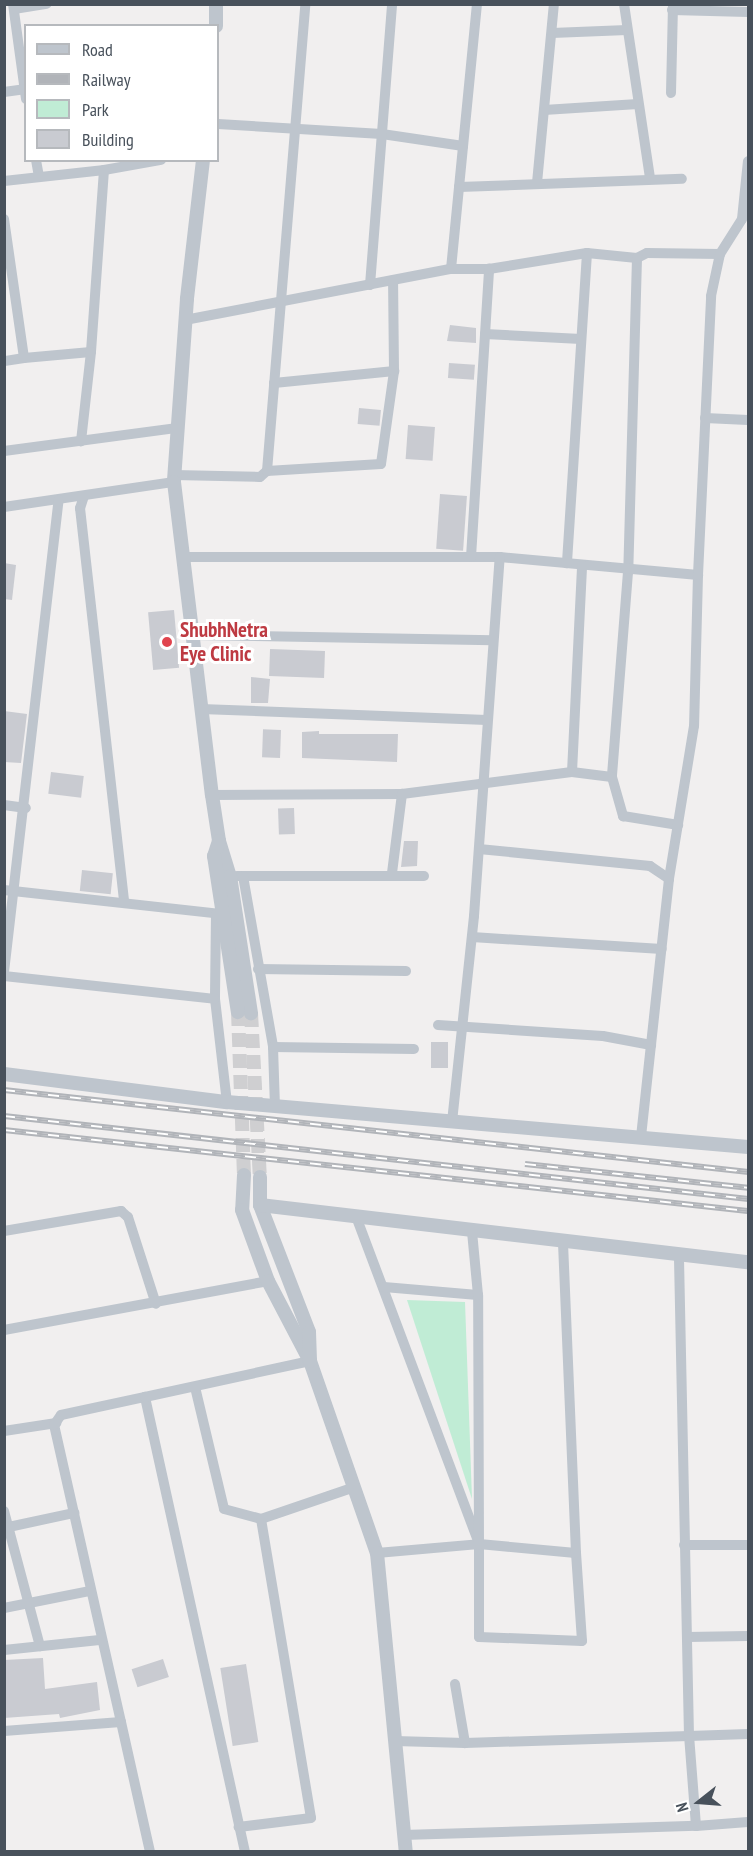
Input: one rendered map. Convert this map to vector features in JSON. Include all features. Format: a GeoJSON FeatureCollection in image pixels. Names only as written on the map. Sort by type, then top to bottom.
{"type":"FeatureCollection","features":[{"type":"Feature","properties":{"kind":"street"},"geometry":{"type":"LineString","coordinates":[[24,84],[14,7],[47,4]]}},
{"type":"Feature","properties":{"kind":"street"},"geometry":{"type":"LineString","coordinates":[[216,4],[216,24]]}},
{"type":"Feature","properties":{"kind":"street"},"geometry":{"type":"LineString","coordinates":[[267,471],[305,4]]}},
{"type":"Feature","properties":{"kind":"street"},"geometry":{"type":"LineString","coordinates":[[370,285],[392,4]]}},
{"type":"Feature","properties":{"kind":"street"},"geometry":{"type":"LineString","coordinates":[[451,269],[477,4]]}},
{"type":"Feature","properties":{"kind":"street"},"geometry":{"type":"LineString","coordinates":[[537,183],[554,4]]}},
{"type":"Feature","properties":{"kind":"street"},"geometry":{"type":"LineString","coordinates":[[624,4],[650,180]]}},
{"type":"Feature","properties":{"kind":"street"},"geometry":{"type":"LineString","coordinates":[[671,93],[672,7],[748,12]]}},
{"type":"Feature","properties":{"kind":"street"},"geometry":{"type":"LineString","coordinates":[[552,33],[627,30]]}},
{"type":"Feature","properties":{"kind":"street"},"geometry":{"type":"LineString","coordinates":[[4,92],[24,92]]}},
{"type":"Feature","properties":{"kind":"street"},"geometry":{"type":"LineString","coordinates":[[544,110],[638,104]]}},
{"type":"Feature","properties":{"kind":"street"},"geometry":{"type":"LineString","coordinates":[[219,124],[382,134],[463,146]]}},
{"type":"Feature","properties":{"kind":"street"},"geometry":{"type":"LineString","coordinates":[[642,1137],[669,879],[694,726],[698,575],[711,296],[720,254],[741,219],[748,161]]}},
{"type":"Feature","properties":{"kind":"street"},"geometry":{"type":"LineString","coordinates":[[36,162],[39,177]]}},
{"type":"Feature","properties":{"kind":"street"},"geometry":{"type":"LineString","coordinates":[[4,181],[104,170],[124,164],[142,162]]}},
{"type":"Feature","properties":{"kind":"street"},"geometry":{"type":"LineString","coordinates":[[203,162],[185,320],[174,479],[219,841],[237,876],[258,969],[273,1047],[275,1107]]}},
{"type":"Feature","properties":{"kind":"street"},"geometry":{"type":"LineString","coordinates":[[81,441],[91,352],[104,170]]}},
{"type":"Feature","properties":{"kind":"street"},"geometry":{"type":"LineString","coordinates":[[459,187],[682,179]]}},
{"type":"Feature","properties":{"kind":"street"},"geometry":{"type":"LineString","coordinates":[[4,219],[7,268],[24,358]]}},
{"type":"Feature","properties":{"kind":"street"},"geometry":{"type":"LineString","coordinates":[[185,320],[451,269],[489,269],[587,253],[637,258],[647,253],[720,254]]}},
{"type":"Feature","properties":{"kind":"street"},"geometry":{"type":"LineString","coordinates":[[567,563],[587,253]]}},
{"type":"Feature","properties":{"kind":"street"},"geometry":{"type":"LineString","coordinates":[[637,258],[627,568],[612,777],[623,816],[678,825]]}},
{"type":"Feature","properties":{"kind":"street"},"geometry":{"type":"LineString","coordinates":[[471,557],[489,269]]}},
{"type":"Feature","properties":{"kind":"street"},"geometry":{"type":"LineString","coordinates":[[4,507],[84,496],[174,479],[260,477],[267,471],[381,464],[394,371],[393,280]]}},
{"type":"Feature","properties":{"kind":"street"},"geometry":{"type":"LineString","coordinates":[[485,334],[581,339]]}},
{"type":"Feature","properties":{"kind":"street"},"geometry":{"type":"LineString","coordinates":[[4,361],[91,352]]}},
{"type":"Feature","properties":{"kind":"street"},"geometry":{"type":"LineString","coordinates":[[274,383],[394,371]]}},
{"type":"Feature","properties":{"kind":"street"},"geometry":{"type":"LineString","coordinates":[[705,418],[748,420]]}},
{"type":"Feature","properties":{"kind":"street"},"geometry":{"type":"LineString","coordinates":[[4,451],[177,428]]}},
{"type":"Feature","properties":{"kind":"street"},"geometry":{"type":"LineString","coordinates":[[84,496],[80,508],[124,902]]}},
{"type":"Feature","properties":{"kind":"street"},"geometry":{"type":"LineString","coordinates":[[59,500],[17,891],[4,974],[215,999]]}},
{"type":"Feature","properties":{"kind":"street"},"geometry":{"type":"LineString","coordinates":[[183,556],[500,557],[698,575]]}},
{"type":"Feature","properties":{"kind":"street"},"geometry":{"type":"LineString","coordinates":[[453,1122],[472,937],[500,557]]}},
{"type":"Feature","properties":{"kind":"street"},"geometry":{"type":"LineString","coordinates":[[572,772],[582,564]]}},
{"type":"Feature","properties":{"kind":"street"},"geometry":{"type":"LineString","coordinates":[[192,635],[493,640]]}},
{"type":"Feature","properties":{"kind":"street"},"geometry":{"type":"LineString","coordinates":[[201,709],[487,720]]}},
{"type":"Feature","properties":{"kind":"street"},"geometry":{"type":"LineString","coordinates":[[212,795],[402,794],[483,786],[572,772],[612,777]]}},
{"type":"Feature","properties":{"kind":"street"},"geometry":{"type":"LineString","coordinates":[[392,873],[402,794]]}},
{"type":"Feature","properties":{"kind":"street"},"geometry":{"type":"LineString","coordinates":[[4,805],[26,807]]}},
{"type":"Feature","properties":{"kind":"street"},"geometry":{"type":"LineString","coordinates":[[219,841],[214,856],[244,1012]]}},
{"type":"Feature","properties":{"kind":"street"},"geometry":{"type":"LineString","coordinates":[[479,849],[650,866],[669,879]]}},
{"type":"Feature","properties":{"kind":"street"},"geometry":{"type":"LineString","coordinates":[[237,876],[392,873],[424,876]]}},
{"type":"Feature","properties":{"kind":"street"},"geometry":{"type":"LineString","coordinates":[[227,1102],[215,999],[224,907],[237,876]]}},
{"type":"Feature","properties":{"kind":"street"},"geometry":{"type":"LineString","coordinates":[[4,890],[124,902],[224,907]]}},
{"type":"Feature","properties":{"kind":"street"},"geometry":{"type":"LineString","coordinates":[[472,937],[662,949]]}},
{"type":"Feature","properties":{"kind":"street"},"geometry":{"type":"LineString","coordinates":[[258,969],[406,971]]}},
{"type":"Feature","properties":{"kind":"street"},"geometry":{"type":"LineString","coordinates":[[438,1025],[603,1036],[651,1045]]}},
{"type":"Feature","properties":{"kind":"street"},"geometry":{"type":"LineString","coordinates":[[273,1047],[414,1049]]}},
{"type":"Feature","properties":{"kind":"street"},"geometry":{"type":"LineString","coordinates":[[4,1074],[275,1107],[748,1147]]}},
{"type":"Feature","properties":{"kind":"street"},"geometry":{"type":"LineString","coordinates":[[244,1175],[242,1210],[268,1281],[310,1361],[377,1553],[406,1851]]}},
{"type":"Feature","properties":{"kind":"street"},"geometry":{"type":"LineString","coordinates":[[260,1177],[260,1205],[309,1332],[310,1361]]}},
{"type":"Feature","properties":{"kind":"street"},"geometry":{"type":"LineString","coordinates":[[260,1205],[357,1219],[472,1232],[563,1239],[748,1262]]}},
{"type":"Feature","properties":{"kind":"street"},"geometry":{"type":"LineString","coordinates":[[4,1231],[121,1211],[128,1217],[156,1304]]}},
{"type":"Feature","properties":{"kind":"street"},"geometry":{"type":"LineString","coordinates":[[357,1219],[479,1544]]}},
{"type":"Feature","properties":{"kind":"street"},"geometry":{"type":"LineString","coordinates":[[472,1232],[478,1295],[478,1637],[582,1641],[576,1553],[563,1239]]}},
{"type":"Feature","properties":{"kind":"street"},"geometry":{"type":"LineString","coordinates":[[679,1252],[689,1736],[696,1827]]}},
{"type":"Feature","properties":{"kind":"street"},"geometry":{"type":"LineString","coordinates":[[4,1330],[156,1304],[268,1281]]}},
{"type":"Feature","properties":{"kind":"street"},"geometry":{"type":"LineString","coordinates":[[384,1287],[478,1295]]}},
{"type":"Feature","properties":{"kind":"street"},"geometry":{"type":"LineString","coordinates":[[150,1851],[121,1722],[99,1640],[56,1423],[61,1415],[310,1361]]}},
{"type":"Feature","properties":{"kind":"street"},"geometry":{"type":"LineString","coordinates":[[195,1387],[224,1509],[261,1519],[355,1487]]}},
{"type":"Feature","properties":{"kind":"street"},"geometry":{"type":"LineString","coordinates":[[145,1397],[245,1851]]}},
{"type":"Feature","properties":{"kind":"street"},"geometry":{"type":"LineString","coordinates":[[4,1431],[56,1423]]}},
{"type":"Feature","properties":{"kind":"street"},"geometry":{"type":"LineString","coordinates":[[4,1511],[40,1646]]}},
{"type":"Feature","properties":{"kind":"street"},"geometry":{"type":"LineString","coordinates":[[7,1527],[74,1513]]}},
{"type":"Feature","properties":{"kind":"street"},"geometry":{"type":"LineString","coordinates":[[239,1827],[311,1818],[261,1519]]}},
{"type":"Feature","properties":{"kind":"street"},"geometry":{"type":"LineString","coordinates":[[377,1553],[479,1544],[576,1553]]}},
{"type":"Feature","properties":{"kind":"street"},"geometry":{"type":"LineString","coordinates":[[684,1545],[748,1545]]}},
{"type":"Feature","properties":{"kind":"street"},"geometry":{"type":"LineString","coordinates":[[4,1608],[90,1591]]}},
{"type":"Feature","properties":{"kind":"street"},"geometry":{"type":"LineString","coordinates":[[687,1637],[748,1636]]}},
{"type":"Feature","properties":{"kind":"street"},"geometry":{"type":"LineString","coordinates":[[4,1650],[99,1640]]}},
{"type":"Feature","properties":{"kind":"street"},"geometry":{"type":"LineString","coordinates":[[455,1684],[465,1743]]}},
{"type":"Feature","properties":{"kind":"street"},"geometry":{"type":"LineString","coordinates":[[4,1731],[121,1722]]}},
{"type":"Feature","properties":{"kind":"street"},"geometry":{"type":"LineString","coordinates":[[395,1741],[465,1743],[748,1734]]}},
{"type":"Feature","properties":{"kind":"street"},"geometry":{"type":"LineString","coordinates":[[403,1835],[696,1827],[748,1822]]}},
{"type":"Feature","properties":{"kind":"green space"},"geometry":{"type":"Polygon","coordinates":[[[407,1300],[465,1302],[472,1499],[407,1300]]]}},
{"type":"Feature","properties":{"kind":"building"},"geometry":{"type":"Polygon","coordinates":[[[450,325],[476,328],[476,343],[447,341],[450,325]]]}},
{"type":"Feature","properties":{"kind":"building"},"geometry":{"type":"Polygon","coordinates":[[[449,363],[475,365],[474,380],[448,378],[449,363]]]}},
{"type":"Feature","properties":{"kind":"building"},"geometry":{"type":"Polygon","coordinates":[[[359,408],[381,410],[380,426],[358,424],[359,408]]]}},
{"type":"Feature","properties":{"kind":"building"},"geometry":{"type":"Polygon","coordinates":[[[408,425],[435,427],[433,461],[406,459],[408,425]]]}},
{"type":"Feature","properties":{"kind":"building"},"geometry":{"type":"Polygon","coordinates":[[[440,494],[467,496],[463,551],[436,549],[440,494]]]}},
{"type":"Feature","properties":{"kind":"building"},"geometry":{"type":"Polygon","coordinates":[[[4,563],[16,565],[12,600],[4,599],[4,563]]]}},
{"type":"Feature","properties":{"kind":"building"},"geometry":{"type":"Polygon","coordinates":[[[174,610],[179,668],[153,670],[148,612],[174,610]]]}},
{"type":"Feature","properties":{"kind":"building"},"geometry":{"type":"Polygon","coordinates":[[[270,649],[325,651],[324,678],[269,676],[270,649]]]}},
{"type":"Feature","properties":{"kind":"building"},"geometry":{"type":"Polygon","coordinates":[[[251,677],[270,679],[268,703],[251,703],[251,677]]]}},
{"type":"Feature","properties":{"kind":"building"},"geometry":{"type":"Polygon","coordinates":[[[4,711],[27,714],[21,763],[4,762],[4,711]]]}},
{"type":"Feature","properties":{"kind":"building"},"geometry":{"type":"Polygon","coordinates":[[[263,729],[281,730],[280,758],[262,757],[263,729]]]}},
{"type":"Feature","properties":{"kind":"building"},"geometry":{"type":"Polygon","coordinates":[[[319,731],[319,734],[398,734],[397,762],[302,758],[302,732],[319,731]]]}},
{"type":"Feature","properties":{"kind":"building"},"geometry":{"type":"Polygon","coordinates":[[[51,772],[84,776],[81,798],[48,794],[51,772]]]}},
{"type":"Feature","properties":{"kind":"building"},"geometry":{"type":"Polygon","coordinates":[[[294,808],[295,834],[279,835],[278,809],[294,808]]]}},
{"type":"Feature","properties":{"kind":"building"},"geometry":{"type":"Polygon","coordinates":[[[404,841],[418,841],[417,866],[401,867],[404,841]]]}},
{"type":"Feature","properties":{"kind":"building"},"geometry":{"type":"Polygon","coordinates":[[[82,870],[113,873],[111,894],[80,891],[82,870]]]}},
{"type":"Feature","properties":{"kind":"building"},"geometry":{"type":"Polygon","coordinates":[[[431,1042],[448,1042],[448,1068],[431,1068],[431,1042]]]}},
{"type":"Feature","properties":{"kind":"building"},"geometry":{"type":"Polygon","coordinates":[[[43,1658],[45,1689],[97,1682],[100,1710],[60,1718],[59,1714],[4,1718],[4,1660],[43,1658]]]}},
{"type":"Feature","properties":{"kind":"building"},"geometry":{"type":"Polygon","coordinates":[[[163,1659],[169,1677],[137,1687],[132,1669],[163,1659]]]}},
{"type":"Feature","properties":{"kind":"building"},"geometry":{"type":"Polygon","coordinates":[[[246,1664],[258,1742],[233,1746],[220,1668],[246,1664]]]}},
{"type":"Feature","properties":{"kind":"tunnel"},"geometry":{"type":"LineString","coordinates":[[238,1012],[244,1175]]}},
{"type":"Feature","properties":{"kind":"tunnel"},"geometry":{"type":"LineString","coordinates":[[251,1013],[260,1177]]}},
{"type":"Feature","properties":{"kind":"railway"},"geometry":{"type":"LineString","coordinates":[[4,1090],[748,1172]]}},
{"type":"Feature","properties":{"kind":"railway"},"geometry":{"type":"LineString","coordinates":[[4,1116],[748,1199]]}},
{"type":"Feature","properties":{"kind":"railway"},"geometry":{"type":"LineString","coordinates":[[4,1130],[748,1211]]}},
{"type":"Feature","properties":{"kind":"railway"},"geometry":{"type":"LineString","coordinates":[[525,1164],[748,1188]]}},
{"type":"Feature","properties":{"kind":"place","name":"ShubhNetra Eye Clinic"},"geometry":{"type":"Point","coordinates":[167,642]}}]}
